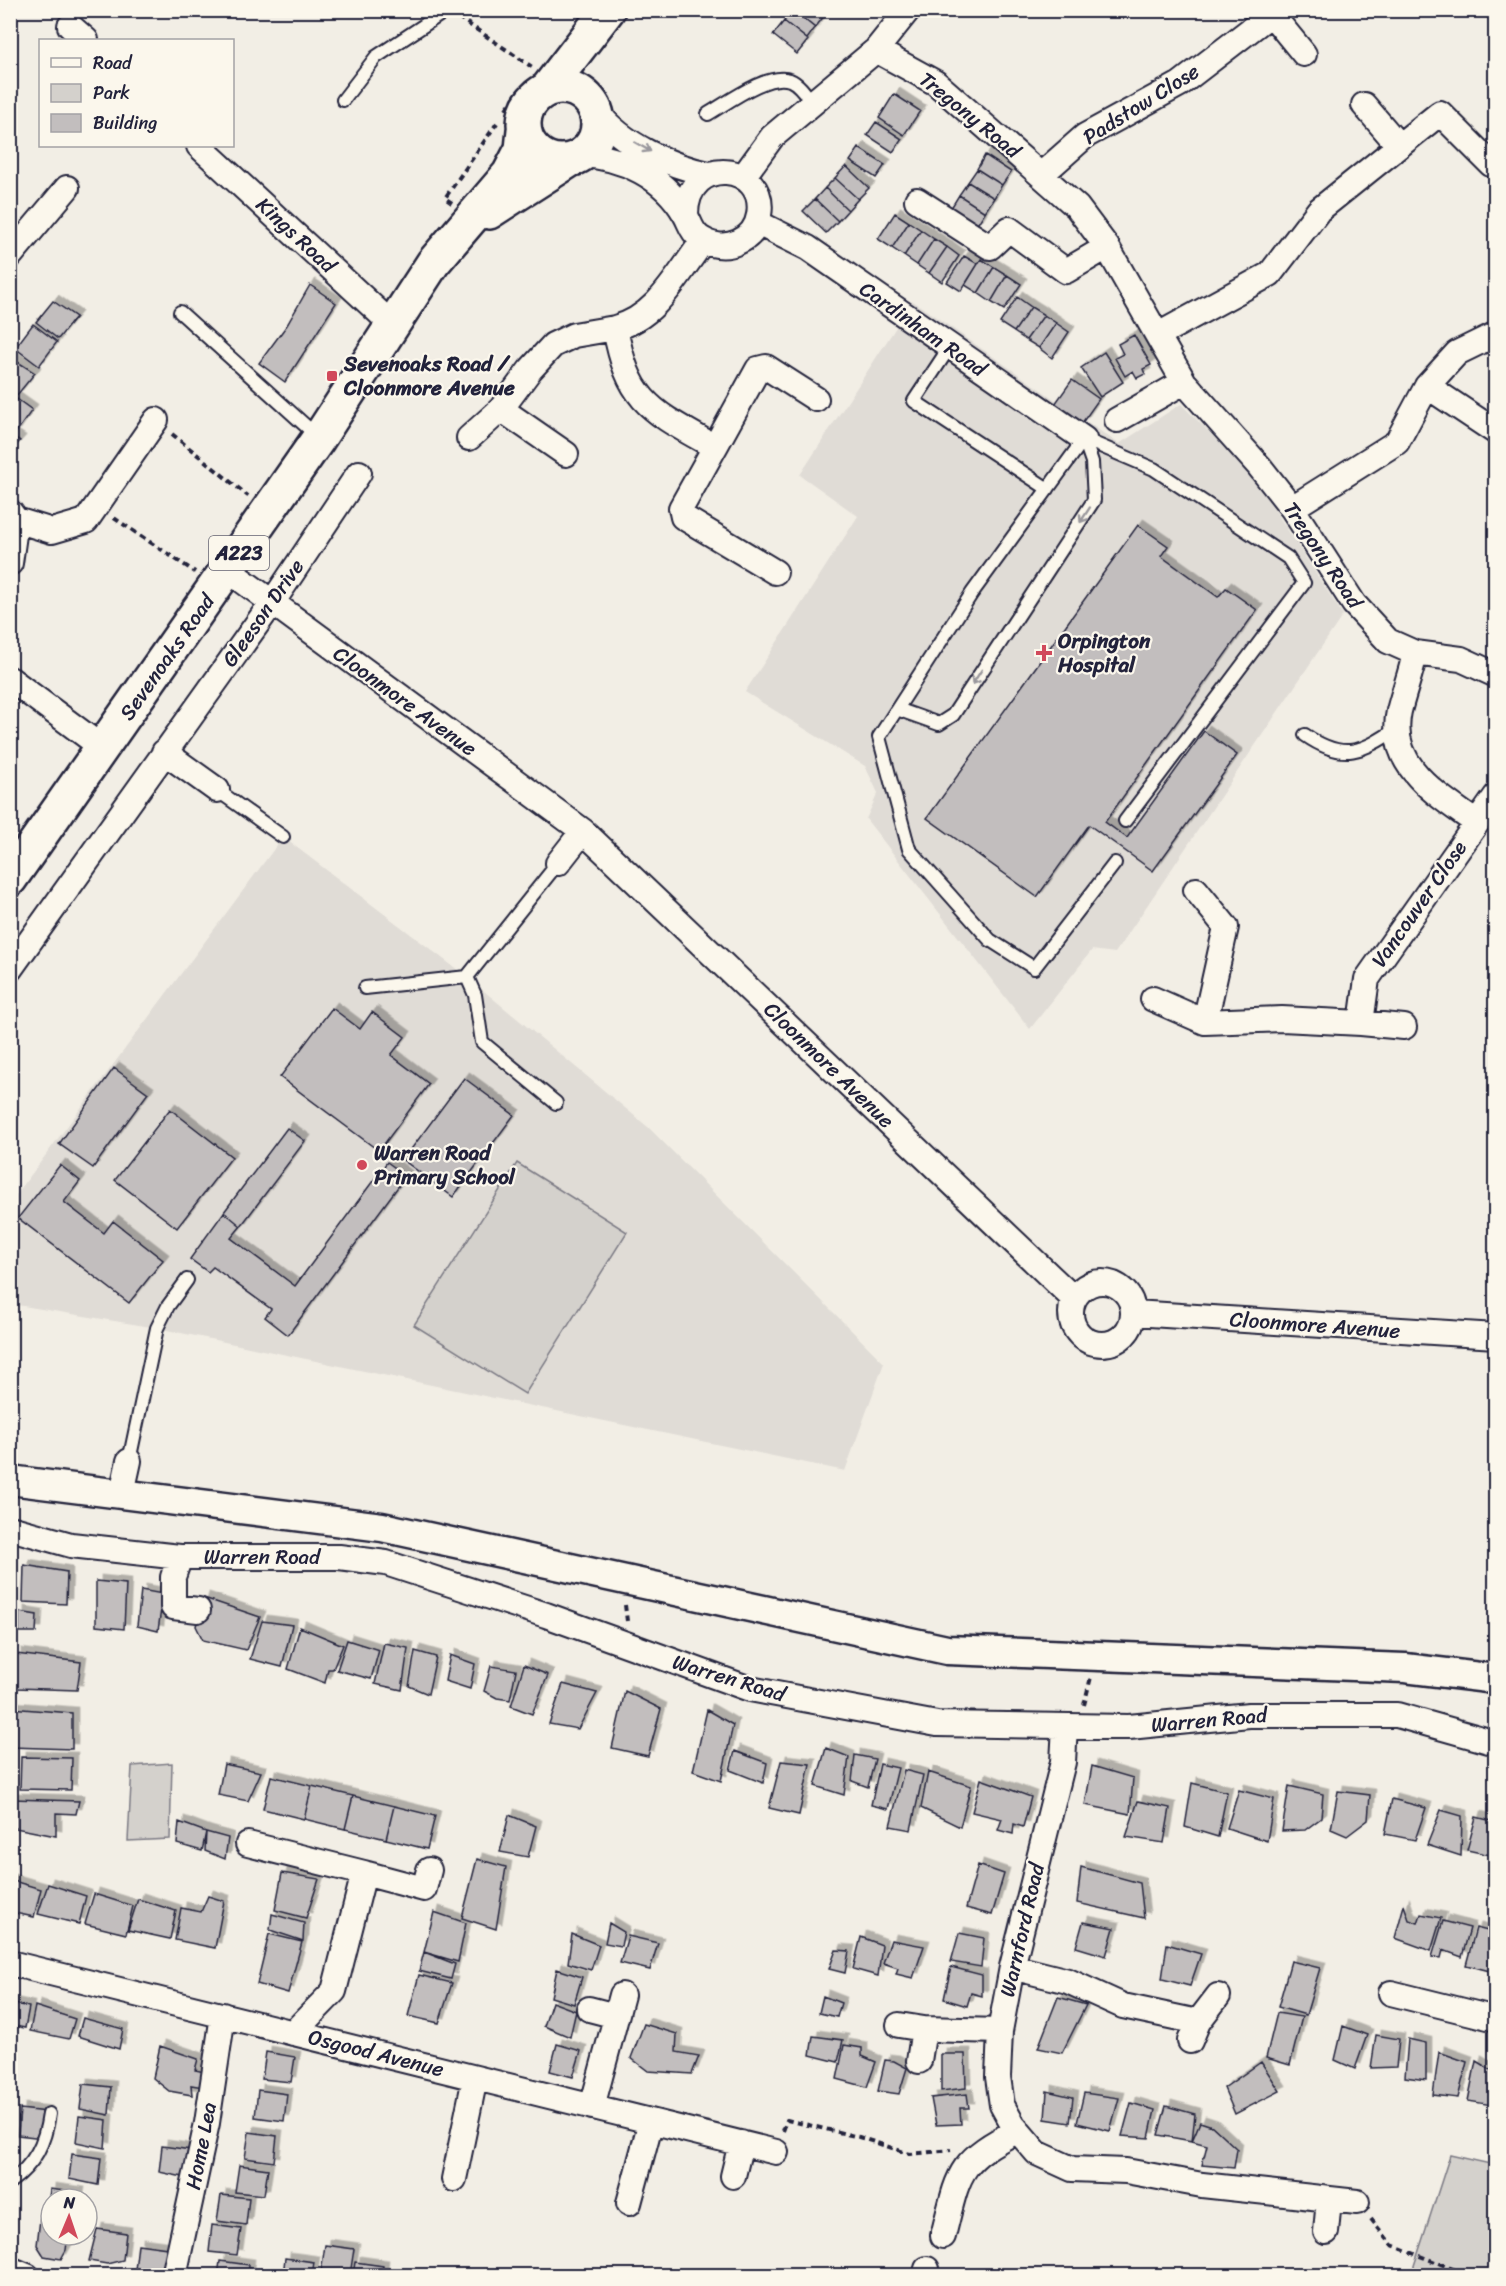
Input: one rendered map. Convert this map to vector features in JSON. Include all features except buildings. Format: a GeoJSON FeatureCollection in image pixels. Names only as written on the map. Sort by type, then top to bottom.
{"type":"FeatureCollection","features":[{"type":"Feature","properties":{"kind":"main road","name":"A223"},"geometry":{"type":"LineString","coordinates":[[524,130],[535,77],[603,17]]}},
{"type":"Feature","properties":{"kind":"main road","name":"A223"},"geometry":{"type":"LineString","coordinates":[[576,158],[597,136],[594,107],[587,90],[587,69],[603,17]]}},
{"type":"Feature","properties":{"kind":"main road"},"geometry":{"type":"LineString","coordinates":[[535,77],[571,88],[594,107]]}},
{"type":"Feature","properties":{"kind":"main road"},"geometry":{"type":"LineString","coordinates":[[524,130],[528,141],[546,158],[576,158]]}},
{"type":"Feature","properties":{"kind":"main road","name":"Sevenoaks Road"},"geometry":{"type":"LineString","coordinates":[[10,879],[104,749],[319,438],[434,263],[456,220],[517,162],[524,130]]}},
{"type":"Feature","properties":{"kind":"main road","name":"Sevenoaks Road"},"geometry":{"type":"LineString","coordinates":[[456,220],[576,158]]}},
{"type":"Feature","properties":{"kind":"street"},"geometry":{"type":"LineString","coordinates":[[743,177],[772,137],[876,50],[908,10]]}},
{"type":"Feature","properties":{"kind":"street","name":"Padstow Close"},"geometry":{"type":"LineString","coordinates":[[1042,174],[1085,136],[1179,84],[1269,12],[1304,54]]}},
{"type":"Feature","properties":{"kind":"street","name":"Tregony Road"},"geometry":{"type":"LineString","coordinates":[[876,50],[936,83],[1077,207],[1107,247],[1184,382],[1260,466],[1292,508],[1354,604],[1388,641],[1415,653],[1461,659],[1496,675]]}},
{"type":"Feature","properties":{"kind":"street"},"geometry":{"type":"LineString","coordinates":[[1364,105],[1400,146]]}},
{"type":"Feature","properties":{"kind":"street"},"geometry":{"type":"LineString","coordinates":[[594,107],[609,127],[651,152],[674,164],[709,174]]}},
{"type":"Feature","properties":{"kind":"street"},"geometry":{"type":"LineString","coordinates":[[1158,335],[1270,274],[1319,210],[1440,113],[1491,164]]}},
{"type":"Feature","properties":{"kind":"street","name":"Kings Road"},"geometry":{"type":"LineString","coordinates":[[201,147],[394,323]]}},
{"type":"Feature","properties":{"kind":"street"},"geometry":{"type":"LineString","coordinates":[[576,158],[607,158],[647,174],[660,184],[686,214],[690,226],[704,240],[720,246],[732,245],[743,240],[758,223],[758,197],[753,186],[743,177],[721,171],[709,174],[690,190],[686,214]]}},
{"type":"Feature","properties":{"kind":"street"},"geometry":{"type":"LineString","coordinates":[[10,256],[67,188]]}},
{"type":"Feature","properties":{"kind":"street"},"geometry":{"type":"LineString","coordinates":[[917,200],[990,247],[1009,229],[1066,271],[1107,247]]}},
{"type":"Feature","properties":{"kind":"street","name":"Cardinham Road"},"geometry":{"type":"LineString","coordinates":[[758,223],[808,248],[1084,440]]}},
{"type":"Feature","properties":{"kind":"street"},"geometry":{"type":"LineString","coordinates":[[469,438],[501,409],[530,370],[553,345],[574,335],[615,328],[636,320],[650,310],[704,240]]}},
{"type":"Feature","properties":{"kind":"street"},"geometry":{"type":"LineString","coordinates":[[615,328],[624,370],[640,397],[668,420],[715,447]]}},
{"type":"Feature","properties":{"kind":"street"},"geometry":{"type":"LineString","coordinates":[[1292,508],[1397,442],[1427,386],[1457,353],[1496,334]]}},
{"type":"Feature","properties":{"kind":"street"},"geometry":{"type":"LineString","coordinates":[[775,572],[683,517],[681,508],[758,369],[766,367],[816,399]]}},
{"type":"Feature","properties":{"kind":"street"},"geometry":{"type":"LineString","coordinates":[[1117,420],[1184,382]]}},
{"type":"Feature","properties":{"kind":"street"},"geometry":{"type":"LineString","coordinates":[[1427,386],[1496,432]]}},
{"type":"Feature","properties":{"kind":"street"},"geometry":{"type":"LineString","coordinates":[[501,409],[566,454]]}},
{"type":"Feature","properties":{"kind":"street"},"geometry":{"type":"LineString","coordinates":[[10,563],[13,516],[52,531],[86,521],[156,420]]}},
{"type":"Feature","properties":{"kind":"street","name":"Gleeson Drive"},"geometry":{"type":"LineString","coordinates":[[10,969],[272,603],[359,473]]}},
{"type":"Feature","properties":{"kind":"street","name":"Cloonmore Avenue"},"geometry":{"type":"LineString","coordinates":[[222,578],[272,603],[583,831],[1074,1299]]}},
{"type":"Feature","properties":{"kind":"street","name":"Vancouver Close"},"geometry":{"type":"LineString","coordinates":[[1415,653],[1410,682],[1399,713],[1400,749],[1420,781],[1475,822]]}},
{"type":"Feature","properties":{"kind":"street"},"geometry":{"type":"LineString","coordinates":[[10,680],[104,749]]}},
{"type":"Feature","properties":{"kind":"street"},"geometry":{"type":"LineString","coordinates":[[164,752],[217,790]]}},
{"type":"Feature","properties":{"kind":"street","name":"Vancouver Close"},"geometry":{"type":"LineString","coordinates":[[1361,1023],[1367,979],[1475,822],[1496,796]]}},
{"type":"Feature","properties":{"kind":"street"},"geometry":{"type":"LineString","coordinates":[[558,862],[583,831]]}},
{"type":"Feature","properties":{"kind":"street"},"geometry":{"type":"LineString","coordinates":[[1196,890],[1226,927],[1205,1022]]}},
{"type":"Feature","properties":{"kind":"street"},"geometry":{"type":"LineString","coordinates":[[1153,999],[1205,1022],[1282,1018],[1404,1027]]}},
{"type":"Feature","properties":{"kind":"street"},"geometry":{"type":"LineString","coordinates":[[1110,1282],[1127,1294],[1134,1313],[1127,1332],[1110,1343],[1090,1341],[1082,1336],[1072,1318],[1074,1299],[1089,1284],[1110,1282]]}},
{"type":"Feature","properties":{"kind":"street","name":"Cloonmore Avenue"},"geometry":{"type":"LineString","coordinates":[[1134,1313],[1496,1336]]}},
{"type":"Feature","properties":{"kind":"street"},"geometry":{"type":"LineString","coordinates":[[122,1493],[129,1461]]}},
{"type":"Feature","properties":{"kind":"street","name":"Warren Road"},"geometry":{"type":"LineString","coordinates":[[10,1480],[382,1527],[947,1650],[1405,1668],[1496,1679]]}},
{"type":"Feature","properties":{"kind":"street","name":"Warren Road"},"geometry":{"type":"LineString","coordinates":[[10,1528],[71,1545],[180,1557],[339,1557],[386,1563],[546,1615],[750,1689],[865,1713],[936,1724],[1129,1727],[1249,1715],[1397,1714],[1496,1743]]}},
{"type":"Feature","properties":{"kind":"street"},"geometry":{"type":"LineString","coordinates":[[180,1557],[173,1577],[173,1607],[198,1610]]}},
{"type":"Feature","properties":{"kind":"street","name":"Warnford Road"},"geometry":{"type":"LineString","coordinates":[[1072,1726],[1012,1967],[1000,2031],[998,2076],[1002,2105],[1017,2131],[1037,2153],[1072,2169],[1126,2171],[1202,2185],[1357,2202]]}},
{"type":"Feature","properties":{"kind":"street"},"geometry":{"type":"LineString","coordinates":[[248,1844],[424,1889],[429,1870]]}},
{"type":"Feature","properties":{"kind":"street"},"geometry":{"type":"LineString","coordinates":[[293,2033],[334,1991],[364,1873]]}},
{"type":"Feature","properties":{"kind":"street","name":"Osgood Avenue"},"geometry":{"type":"LineString","coordinates":[[10,1963],[776,2152]]}},
{"type":"Feature","properties":{"kind":"street"},"geometry":{"type":"LineString","coordinates":[[1012,1967],[1068,1981],[1123,2006],[1194,2031],[1218,1996]]}},
{"type":"Feature","properties":{"kind":"street"},"geometry":{"type":"LineString","coordinates":[[1391,1993],[1496,2019]]}},
{"type":"Feature","properties":{"kind":"street"},"geometry":{"type":"LineString","coordinates":[[589,2009],[619,2005],[592,2107]]}},
{"type":"Feature","properties":{"kind":"street","name":"Home Lea"},"geometry":{"type":"LineString","coordinates":[[174,2276],[207,2122],[223,2015]]}},
{"type":"Feature","properties":{"kind":"street"},"geometry":{"type":"LineString","coordinates":[[899,2025],[924,2029],[1000,2031]]}},
{"type":"Feature","properties":{"kind":"street"},"geometry":{"type":"LineString","coordinates":[[919,2061],[924,2029]]}},
{"type":"Feature","properties":{"kind":"street"},"geometry":{"type":"LineString","coordinates":[[454,2179],[475,2078]]}},
{"type":"Feature","properties":{"kind":"street"},"geometry":{"type":"LineString","coordinates":[[629,2203],[651,2121]]}},
{"type":"Feature","properties":{"kind":"street"},"geometry":{"type":"LineString","coordinates":[[943,2236],[964,2166],[984,2148],[1017,2131]]}},
{"type":"Feature","properties":{"kind":"street"},"geometry":{"type":"LineString","coordinates":[[733,2176],[741,2143]]}},
{"type":"Feature","properties":{"kind":"street"},"geometry":{"type":"LineString","coordinates":[[1326,2232],[1329,2199]]}},
{"type":"Feature","properties":{"kind":"street"},"geometry":{"type":"LineString","coordinates":[[10,2269],[27,2276]]}},
{"type":"Feature","properties":{"kind":"lane"},"geometry":{"type":"LineString","coordinates":[[343,100],[376,57],[447,10]]}},
{"type":"Feature","properties":{"kind":"lane"},"geometry":{"type":"LineString","coordinates":[[708,114],[761,84],[782,79],[796,84],[813,104]]}},
{"type":"Feature","properties":{"kind":"lane"},"geometry":{"type":"LineString","coordinates":[[180,312],[319,438]]}},
{"type":"Feature","properties":{"kind":"lane"},"geometry":{"type":"LineString","coordinates":[[949,348],[914,401],[1048,489]]}},
{"type":"Feature","properties":{"kind":"lane"},"geometry":{"type":"LineString","coordinates":[[1084,440],[972,593],[879,737],[909,849],[990,940],[1034,968],[1115,863]]}},
{"type":"Feature","properties":{"kind":"lane"},"geometry":{"type":"LineString","coordinates":[[897,709],[939,724],[952,715],[1094,500],[1092,462],[1084,440]]}},
{"type":"Feature","properties":{"kind":"lane"},"geometry":{"type":"LineString","coordinates":[[1084,440],[1154,469],[1288,558],[1304,583],[1125,821]]}},
{"type":"Feature","properties":{"kind":"lane"},"geometry":{"type":"LineString","coordinates":[[1305,735],[1334,752],[1351,751],[1374,744],[1399,727]]}},
{"type":"Feature","properties":{"kind":"lane"},"geometry":{"type":"LineString","coordinates":[[217,790],[283,837]]}},
{"type":"Feature","properties":{"kind":"lane"},"geometry":{"type":"LineString","coordinates":[[365,988],[467,977],[558,862]]}},
{"type":"Feature","properties":{"kind":"lane"},"geometry":{"type":"LineString","coordinates":[[467,977],[474,995],[482,1042],[556,1103]]}},
{"type":"Feature","properties":{"kind":"lane"},"geometry":{"type":"LineString","coordinates":[[129,1461],[157,1328],[168,1306],[187,1281]]}},
{"type":"Feature","properties":{"kind":"lane"},"geometry":{"type":"LineString","coordinates":[[10,2182],[42,2146],[49,2114]]}},
{"type":"Feature","properties":{"kind":"path"},"geometry":{"type":"LineString","coordinates":[[447,10],[535,77],[445,198],[454,205],[456,220]]}},
{"type":"Feature","properties":{"kind":"path"},"geometry":{"type":"LineString","coordinates":[[156,420],[267,512]]}},
{"type":"Feature","properties":{"kind":"path"},"geometry":{"type":"LineString","coordinates":[[96,506],[222,578]]}},
{"type":"Feature","properties":{"kind":"path"},"geometry":{"type":"LineString","coordinates":[[621,1578],[630,1646]]}},
{"type":"Feature","properties":{"kind":"path"},"geometry":{"type":"LineString","coordinates":[[1072,1726],[1096,1655]]}},
{"type":"Feature","properties":{"kind":"path"},"geometry":{"type":"LineString","coordinates":[[776,2152],[787,2120],[859,2137],[910,2154],[946,2152],[957,2147]]}},
{"type":"Feature","properties":{"kind":"path"},"geometry":{"type":"LineString","coordinates":[[1357,2202],[1392,2245],[1461,2274],[1472,2276]]}},
{"type":"Feature","properties":{"kind":"shaded area","name":"Orpington Hospital"},"geometry":{"type":"Polygon","coordinates":[[[913,301],[1119,444],[1181,404],[1252,475],[1343,615],[1115,953],[1092,950],[1030,1029],[866,819],[878,793],[865,766],[745,692],[858,516],[800,475],[913,301]]]}},
{"type":"Feature","properties":{"kind":"shaded area","name":"Warren Road Primary School"},"geometry":{"type":"Polygon","coordinates":[[[283,837],[467,977],[648,1127],[884,1363],[845,1471],[157,1328],[11,1304],[10,1203],[283,837]]]}},
{"type":"Feature","properties":{"kind":"green space"},"geometry":{"type":"Polygon","coordinates":[[[517,1163],[627,1232],[525,1394],[414,1325],[517,1163]]]}},
{"type":"Feature","properties":{"kind":"green space"},"geometry":{"type":"Polygon","coordinates":[[[172,1763],[170,1839],[128,1841],[132,1766],[172,1763]]]}},
{"type":"Feature","properties":{"kind":"green space"},"geometry":{"type":"Polygon","coordinates":[[[1450,2155],[1495,2165],[1495,2275],[1411,2275],[1450,2155]]]}},
{"type":"Feature","properties":{"kind":"railway"},"geometry":{"type":"LineString","coordinates":[[1491,10],[1496,18]]}},
{"type":"Feature","properties":{"kind":"place","name":"Sevenoaks Road / Cloonmore Avenue"},"geometry":{"type":"Point","coordinates":[332,376]}},
{"type":"Feature","properties":{"kind":"place","name":"Orpington Hospital"},"geometry":{"type":"Point","coordinates":[1044,653]}},
{"type":"Feature","properties":{"kind":"place","name":"Warren Road Primary School"},"geometry":{"type":"Point","coordinates":[362,1165]}}]}
